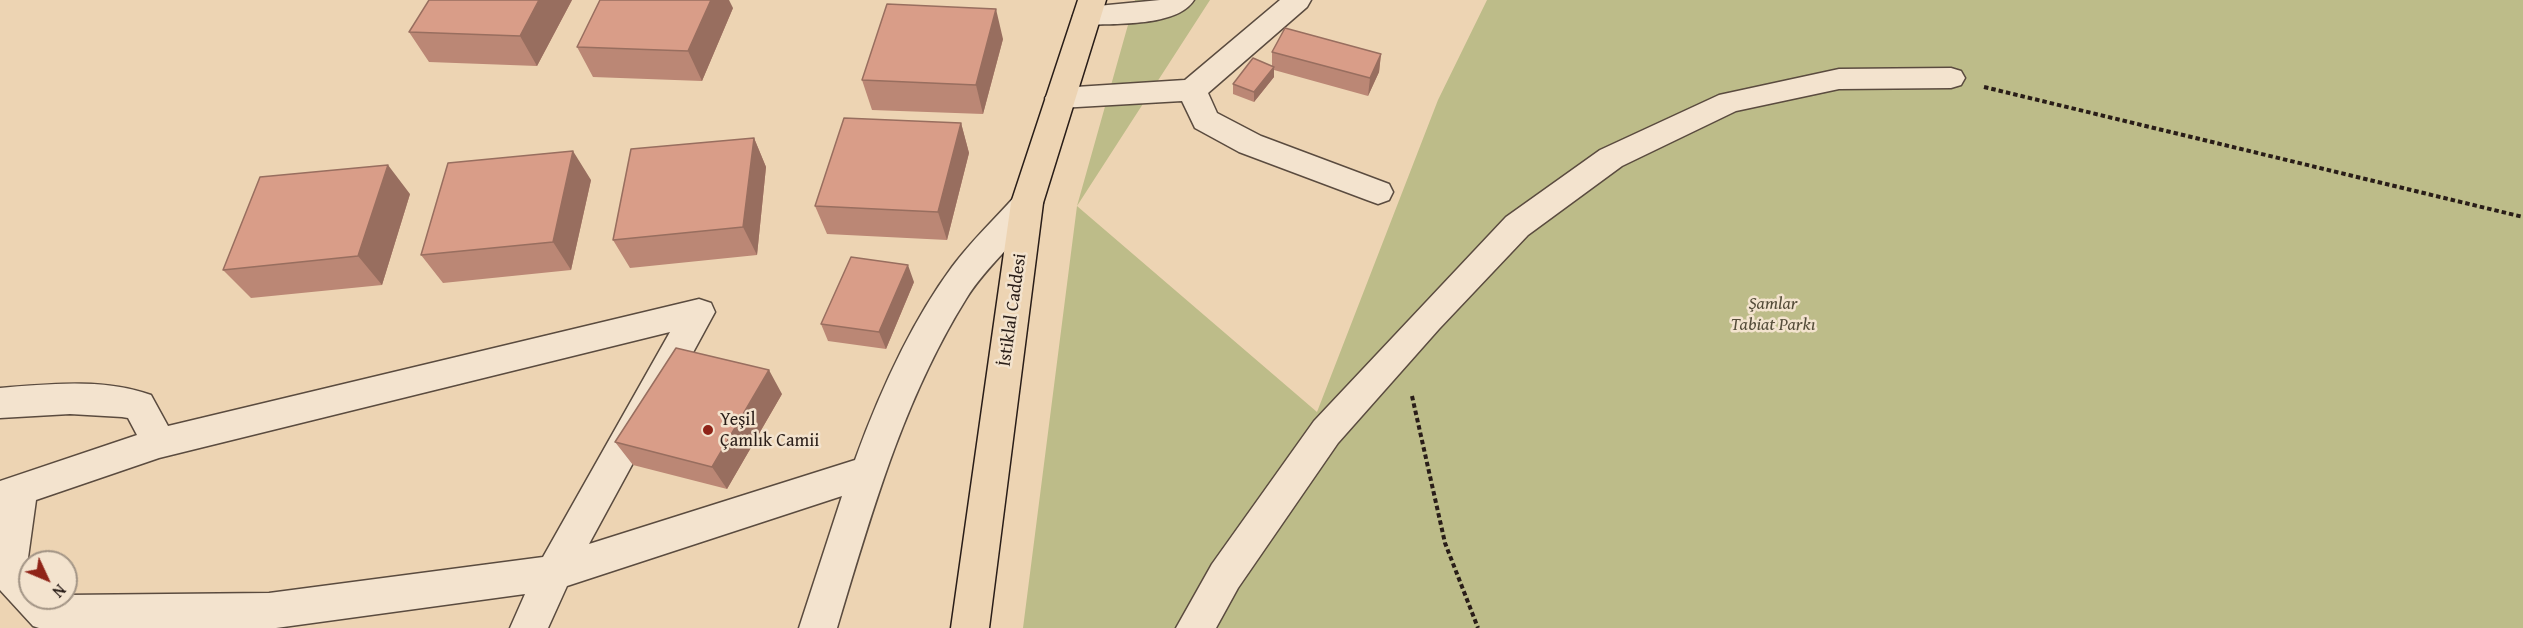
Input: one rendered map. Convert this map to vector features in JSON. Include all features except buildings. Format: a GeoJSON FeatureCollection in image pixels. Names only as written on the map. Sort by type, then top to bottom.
{"type":"FeatureCollection","features":[{"type":"Feature","properties":{"kind":"main road","name":"İstiklal Caddesi"},"geometry":{"type":"LineString","coordinates":[[970,628],[1027,202],[1089,8]]}},
{"type":"Feature","properties":{"kind":"street"},"geometry":{"type":"LineString","coordinates":[[1089,8],[1164,10],[1180,0]]}},
{"type":"Feature","properties":{"kind":"street"},"geometry":{"type":"LineString","coordinates":[[1060,98],[1192,90],[1297,0]]}},
{"type":"Feature","properties":{"kind":"street"},"geometry":{"type":"LineString","coordinates":[[1195,628],[1225,576],[1326,432],[1517,226],[1611,158],[1729,102],[1839,79],[1951,78]]}},
{"type":"Feature","properties":{"kind":"street"},"geometry":{"type":"LineString","coordinates":[[1192,90],[1205,120],[1232,135],[1250,144],[1378,192]]}},
{"type":"Feature","properties":{"kind":"street"},"geometry":{"type":"LineString","coordinates":[[818,628],[866,472],[901,384],[955,288],[1027,202]]}},
{"type":"Feature","properties":{"kind":"street"},"geometry":{"type":"LineString","coordinates":[[18,583],[7,571],[10,493],[159,443],[699,312],[554,573],[529,628]]}},
{"type":"Feature","properties":{"kind":"street"},"geometry":{"type":"LineString","coordinates":[[0,404],[58,398],[106,399],[139,405],[159,443]]}},
{"type":"Feature","properties":{"kind":"street"},"geometry":{"type":"LineString","coordinates":[[44,610],[47,613],[269,611],[554,573],[866,472]]}},
{"type":"Feature","properties":{"kind":"path"},"geometry":{"type":"LineString","coordinates":[[1951,78],[2523,218]]}},
{"type":"Feature","properties":{"kind":"path"},"geometry":{"type":"LineString","coordinates":[[1403,348],[1445,543],[1478,628]]}},
{"type":"Feature","properties":{"kind":"green space"},"geometry":{"type":"Polygon","coordinates":[[[1135,0],[1210,0],[1077,206],[1135,0]]]}},
{"type":"Feature","properties":{"kind":"green space","name":"Şamlar Tabiat Parkı"},"geometry":{"type":"Polygon","coordinates":[[[1487,0],[2523,0],[2523,628],[1023,628],[1077,206],[1317,412],[1438,100],[1487,0]]]}},
{"type":"Feature","properties":{"kind":"place","name":"Yeşil Çamlık Camii"},"geometry":{"type":"Point","coordinates":[708,430]}}]}
